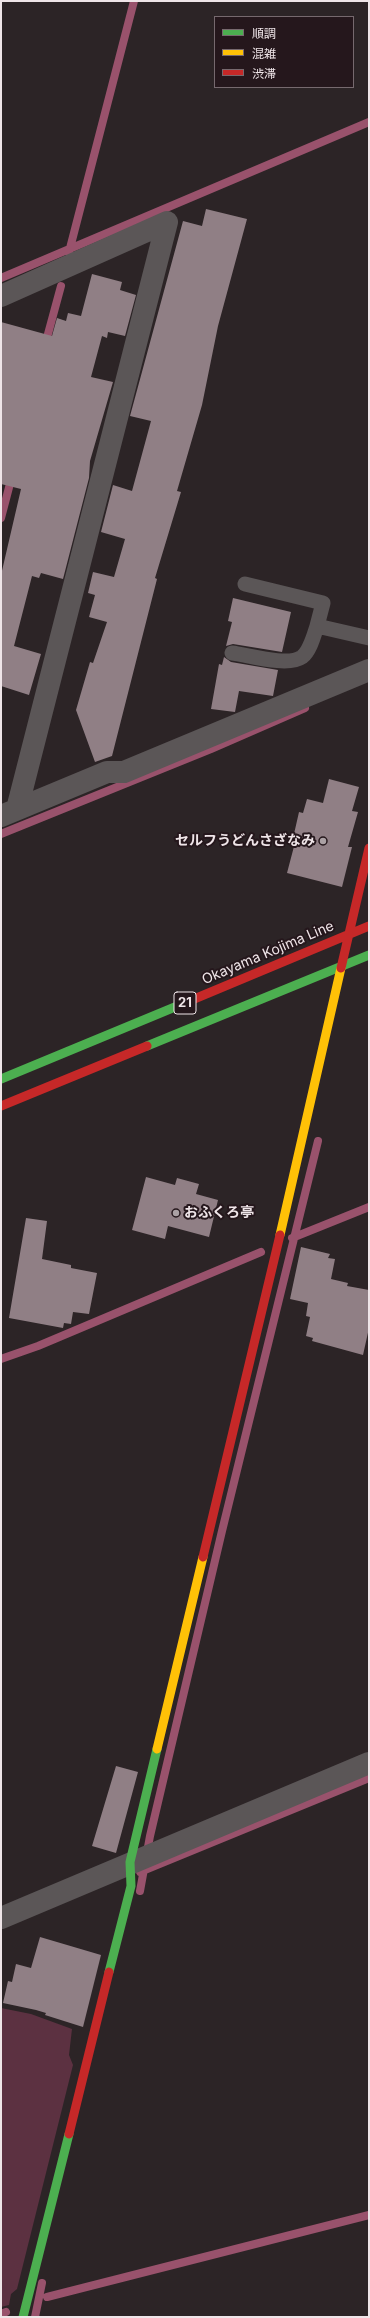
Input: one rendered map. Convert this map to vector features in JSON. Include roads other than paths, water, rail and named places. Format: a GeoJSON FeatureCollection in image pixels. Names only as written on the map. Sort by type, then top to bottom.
{"type":"FeatureCollection","features":[{"type":"Feature","properties":{"kind":"street"},"geometry":{"type":"LineString","coordinates":[[1,296],[167,222],[9,812]]}},
{"type":"Feature","properties":{"kind":"street"},"geometry":{"type":"LineString","coordinates":[[9,812],[107,772],[124,772],[369,670]]}},
{"type":"Feature","properties":{"kind":"street"},"geometry":{"type":"LineString","coordinates":[[23,2317],[138,1861],[340,967],[369,848]]}},
{"type":"Feature","properties":{"kind":"street","name":"Okayama Kojima Line"},"geometry":{"type":"LineString","coordinates":[[1,1079],[369,926]]}},
{"type":"Feature","properties":{"kind":"street","name":"21"},"geometry":{"type":"LineString","coordinates":[[1,1106],[369,955]]}},
{"type":"Feature","properties":{"kind":"street"},"geometry":{"type":"LineString","coordinates":[[1,1918],[369,1763]]}},
{"type":"Feature","properties":{"kind":"lane"},"geometry":{"type":"LineString","coordinates":[[232,653],[288,662],[302,657],[307,650],[317,626],[323,603],[245,584]]}},
{"type":"Feature","properties":{"kind":"lane"},"geometry":{"type":"LineString","coordinates":[[317,626],[369,638]]}},
{"type":"Feature","properties":{"kind":"waterway"},"geometry":{"type":"LineString","coordinates":[[69,252],[134,1]]}},
{"type":"Feature","properties":{"kind":"waterway"},"geometry":{"type":"LineString","coordinates":[[1,278],[369,122]]}},
{"type":"Feature","properties":{"kind":"waterway"},"geometry":{"type":"LineString","coordinates":[[45,345],[61,286]]}},
{"type":"Feature","properties":{"kind":"waterway"},"geometry":{"type":"LineString","coordinates":[[1,518],[12,476]]}},
{"type":"Feature","properties":{"kind":"waterway"},"geometry":{"type":"LineString","coordinates":[[1,834],[211,749],[305,708]]}},
{"type":"Feature","properties":{"kind":"waterway"},"geometry":{"type":"LineString","coordinates":[[140,1891],[150,1836],[222,1531],[318,1141]]}},
{"type":"Feature","properties":{"kind":"waterway"},"geometry":{"type":"LineString","coordinates":[[292,1238],[369,1207]]}},
{"type":"Feature","properties":{"kind":"waterway"},"geometry":{"type":"LineString","coordinates":[[1,1359],[38,1346],[261,1252]]}},
{"type":"Feature","properties":{"kind":"waterway"},"geometry":{"type":"LineString","coordinates":[[140,1872],[369,1778]]}},
{"type":"Feature","properties":{"kind":"waterway"},"geometry":{"type":"LineString","coordinates":[[47,2297],[369,2215]]}},
{"type":"Feature","properties":{"kind":"waterway"},"geometry":{"type":"LineString","coordinates":[[35,2317],[42,2283]]}},
{"type":"Feature","properties":{"kind":"waterway"},"geometry":{"type":"LineString","coordinates":[[1,2314],[6,2312]]}},
{"type":"Feature","properties":{"kind":"place","name":"セルフうどんさざなみ"},"geometry":{"type":"Point","coordinates":[323,841]}},
{"type":"Feature","properties":{"kind":"place","name":"おふくろ亭"},"geometry":{"type":"Point","coordinates":[176,1213]}}]}
